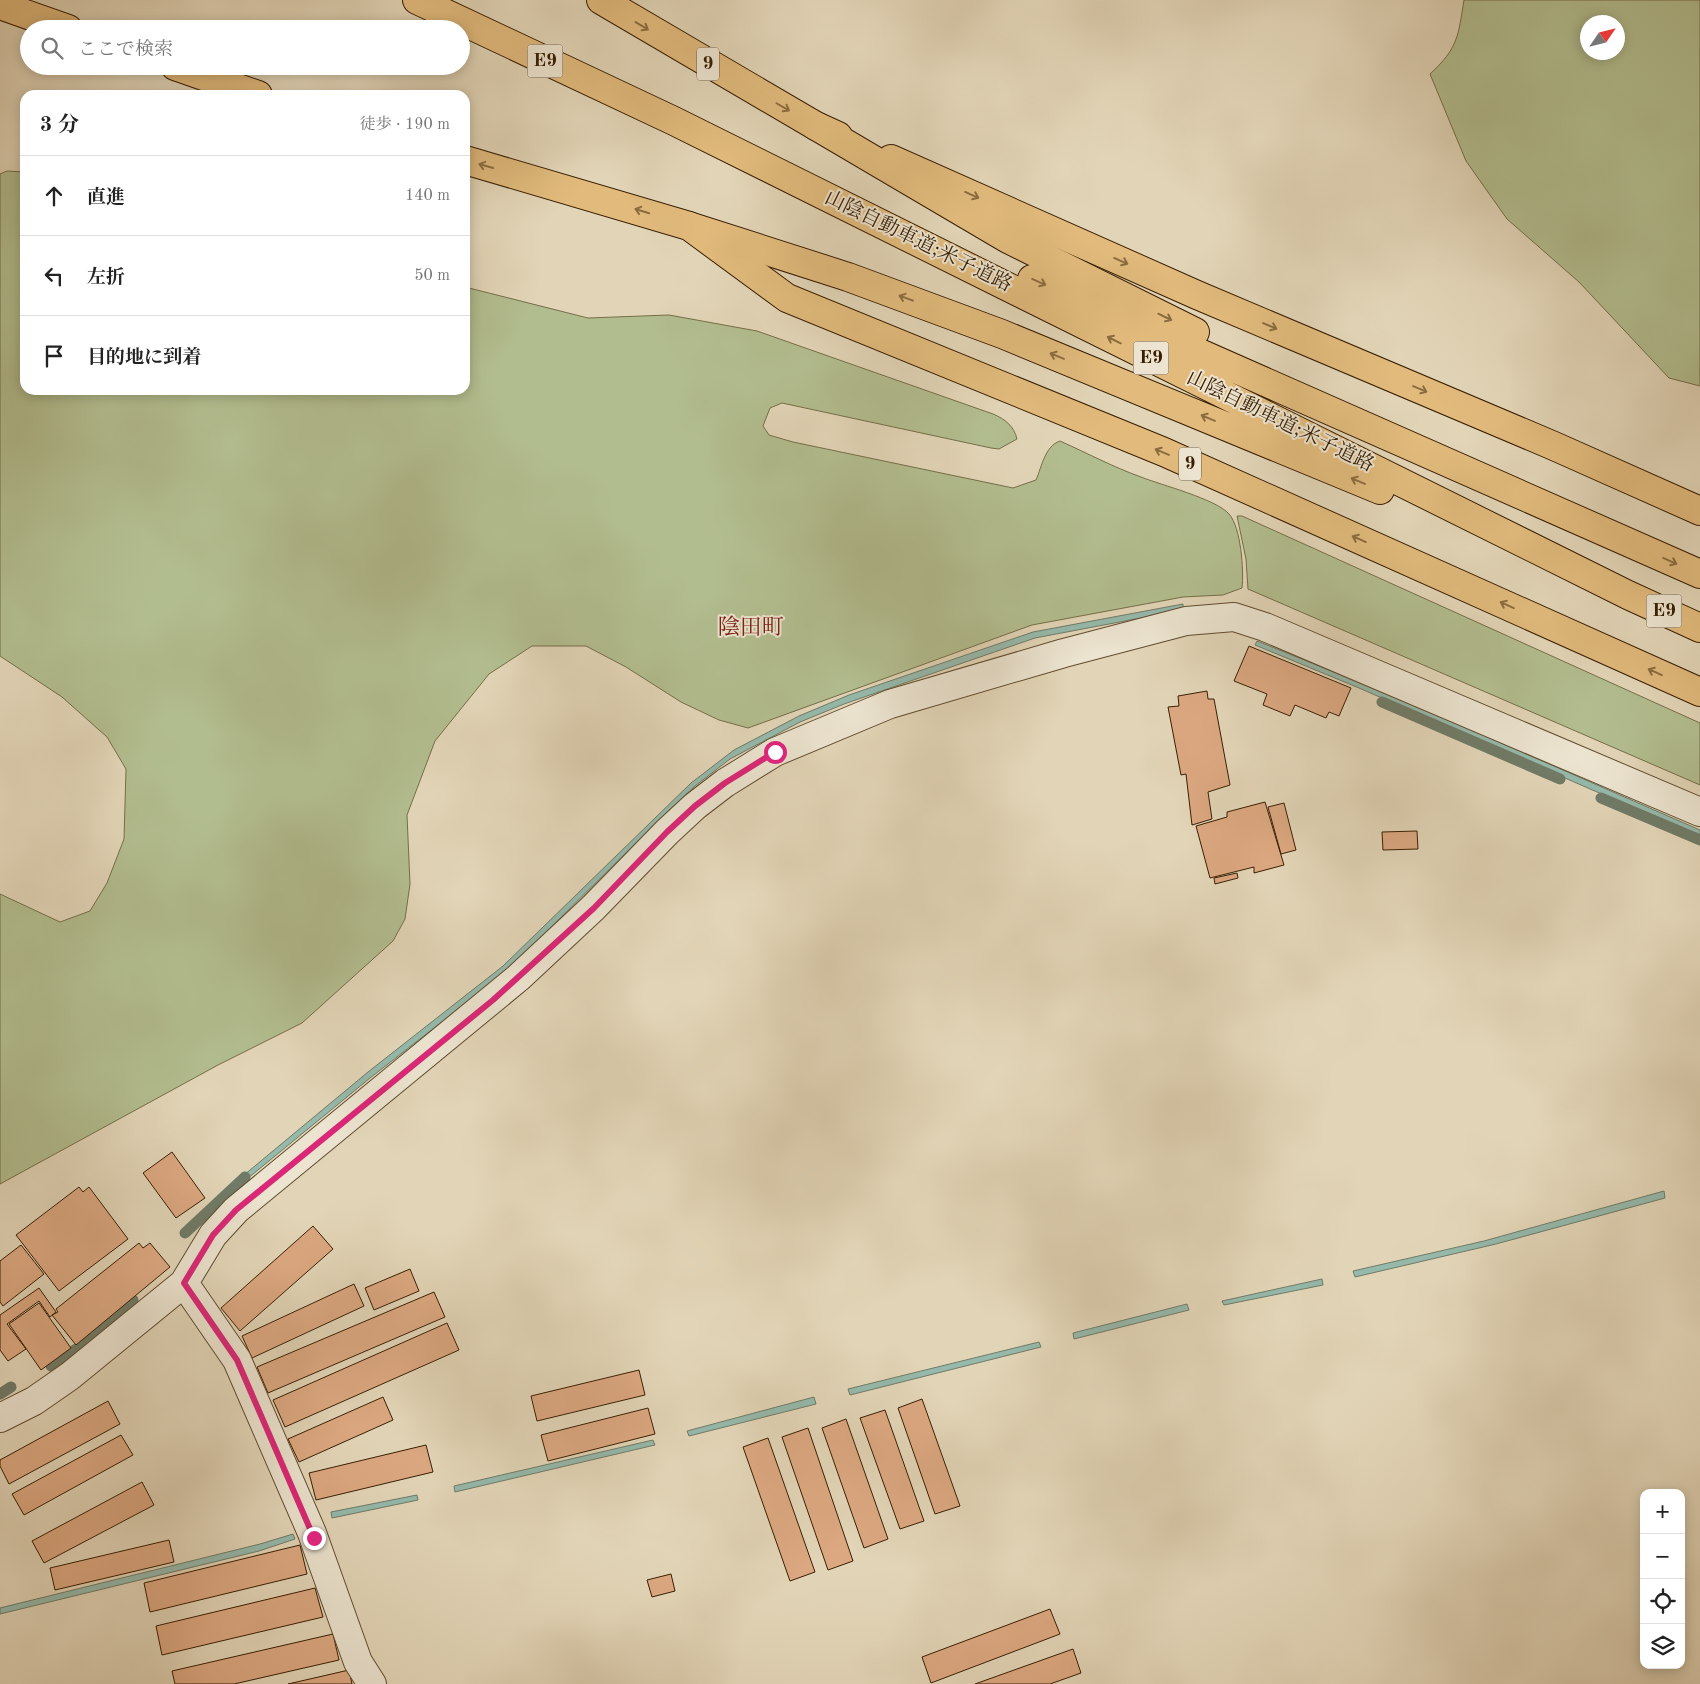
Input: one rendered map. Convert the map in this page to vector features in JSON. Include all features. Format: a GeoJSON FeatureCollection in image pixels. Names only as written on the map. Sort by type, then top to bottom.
{"type":"FeatureCollection","features":[{"type":"Feature","properties":{"kind":"highway","name":"山陰自動車道;米子道路"},"geometry":{"type":"LineString","coordinates":[[417,0],[459,20]]}},
{"type":"Feature","properties":{"kind":"highway","name":"9"},"geometry":{"type":"LineString","coordinates":[[600,0],[816,126],[1197,295],[1554,446],[1700,511]]}},
{"type":"Feature","properties":{"kind":"highway"},"geometry":{"type":"LineString","coordinates":[[0,5],[42,20]]}},
{"type":"Feature","properties":{"kind":"highway","name":"山陰自動車道;米子道路"},"geometry":{"type":"LineString","coordinates":[[470,25],[674,121],[1700,628]]}},
{"type":"Feature","properties":{"kind":"highway"},"geometry":{"type":"LineString","coordinates":[[201,75],[244,90]]}},
{"type":"Feature","properties":{"kind":"highway","name":"山陰自動車道;米子道路"},"geometry":{"type":"LineString","coordinates":[[674,121],[1700,574]]}},
{"type":"Feature","properties":{"kind":"highway"},"geometry":{"type":"LineString","coordinates":[[816,126],[1008,239],[1640,547]]}},
{"type":"Feature","properties":{"kind":"highway","name":"9"},"geometry":{"type":"LineString","coordinates":[[470,161],[689,226],[787,298],[1164,452],[1700,692]]}},
{"type":"Feature","properties":{"kind":"highway"},"geometry":{"type":"LineString","coordinates":[[689,226],[848,277],[1002,334],[1628,594]]}},
{"type":"Feature","properties":{"kind":"street"},"geometry":{"type":"LineString","coordinates":[[0,1418],[34,1401],[70,1376],[184,1283],[213,1235],[236,1210],[512,984],[594,908],[667,832],[695,806],[725,783],[775,752],[890,704],[1064,653],[1186,621],[1234,617],[1265,627],[1700,812]]}},
{"type":"Feature","properties":{"kind":"street"},"geometry":{"type":"LineString","coordinates":[[184,1283],[237,1360],[312,1533],[358,1662],[372,1684]]}},
{"type":"Feature","properties":{"kind":"shaded area"},"geometry":{"type":"Polygon","coordinates":[[[1464,0],[1700,0],[1700,386],[1669,378],[1579,282],[1507,219],[1466,161],[1430,74],[1446,57],[1458,33],[1464,0]]]}},
{"type":"Feature","properties":{"kind":"shaded area"},"geometry":{"type":"Polygon","coordinates":[[[7,171],[20,172],[20,395],[470,395],[470,288],[588,318],[669,315],[757,331],[993,414],[1008,423],[1014,430],[1017,439],[999,449],[991,448],[782,403],[770,408],[763,426],[769,435],[793,442],[1013,488],[1036,480],[1047,452],[1060,441],[1120,469],[1188,493],[1222,508],[1233,520],[1239,539],[1242,561],[1242,588],[1223,595],[1183,597],[1032,625],[748,728],[719,720],[681,702],[626,667],[586,646],[532,646],[489,674],[435,741],[407,815],[410,884],[405,919],[393,941],[302,1023],[218,1065],[0,1184],[0,894],[60,922],[90,911],[107,883],[124,839],[126,769],[107,737],[62,697],[0,656],[0,174],[7,171]]]}},
{"type":"Feature","properties":{"kind":"shaded area"},"geometry":{"type":"Polygon","coordinates":[[[1237,516],[1242,516],[1700,723],[1700,785],[1248,589],[1246,559],[1237,516]]]}},
{"type":"Feature","properties":{"kind":"shaded area"},"geometry":{"type":"Polygon","coordinates":[[[1183,604],[1183,610],[1035,638],[844,704],[800,722],[730,759],[695,786],[662,817],[507,971],[370,1078],[236,1188],[232,1185],[368,1072],[503,966],[691,783],[734,750],[799,716],[849,695],[1033,632],[1183,604]]]}},
{"type":"Feature","properties":{"kind":"shaded area"},"geometry":{"type":"Polygon","coordinates":[[[1257,641],[1424,710],[1700,830],[1700,837],[1359,688],[1255,645],[1257,641]]]}},
{"type":"Feature","properties":{"kind":"shaded area"},"geometry":{"type":"Polygon","coordinates":[[[1664,1191],[1665,1198],[1496,1244],[1355,1277],[1353,1271],[1484,1241],[1664,1191]]]}},
{"type":"Feature","properties":{"kind":"shaded area"},"geometry":{"type":"Polygon","coordinates":[[[1322,1279],[1323,1285],[1224,1305],[1222,1301],[1322,1279]]]}},
{"type":"Feature","properties":{"kind":"shaded area"},"geometry":{"type":"Polygon","coordinates":[[[1187,1304],[1189,1310],[1074,1339],[1073,1333],[1187,1304]]]}},
{"type":"Feature","properties":{"kind":"shaded area"},"geometry":{"type":"Polygon","coordinates":[[[1039,1342],[1041,1347],[850,1395],[848,1389],[1039,1342]]]}},
{"type":"Feature","properties":{"kind":"shaded area"},"geometry":{"type":"Polygon","coordinates":[[[814,1397],[816,1404],[689,1436],[687,1431],[814,1397]]]}},
{"type":"Feature","properties":{"kind":"shaded area"},"geometry":{"type":"Polygon","coordinates":[[[653,1440],[655,1445],[455,1492],[454,1486],[653,1440]]]}},
{"type":"Feature","properties":{"kind":"shaded area"},"geometry":{"type":"Polygon","coordinates":[[[417,1495],[418,1500],[332,1518],[331,1512],[417,1495]]]}},
{"type":"Feature","properties":{"kind":"shaded area"},"geometry":{"type":"Polygon","coordinates":[[[293,1534],[295,1539],[259,1551],[0,1614],[0,1608],[260,1544],[293,1534]]]}},
{"type":"Feature","properties":{"kind":"building"},"geometry":{"type":"Polygon","coordinates":[[[1249,646],[1351,688],[1339,716],[1329,712],[1326,718],[1295,705],[1290,716],[1263,705],[1267,694],[1234,681],[1249,646]]]}},
{"type":"Feature","properties":{"kind":"building"},"geometry":{"type":"Polygon","coordinates":[[[1207,691],[1208,699],[1214,699],[1230,785],[1208,792],[1212,819],[1192,825],[1186,774],[1181,775],[1168,707],[1179,706],[1178,696],[1207,691]]]}},
{"type":"Feature","properties":{"kind":"building"},"geometry":{"type":"Polygon","coordinates":[[[1265,802],[1284,865],[1254,873],[1254,867],[1210,878],[1196,826],[1227,817],[1227,812],[1265,802]]]}},
{"type":"Feature","properties":{"kind":"building"},"geometry":{"type":"Polygon","coordinates":[[[1284,803],[1296,850],[1281,854],[1268,807],[1284,803]]]}},
{"type":"Feature","properties":{"kind":"building"},"geometry":{"type":"Polygon","coordinates":[[[1417,831],[1418,849],[1383,850],[1382,832],[1417,831]]]}},
{"type":"Feature","properties":{"kind":"building"},"geometry":{"type":"Polygon","coordinates":[[[1237,873],[1238,878],[1215,884],[1214,878],[1237,873]]]}},
{"type":"Feature","properties":{"kind":"building"},"geometry":{"type":"Polygon","coordinates":[[[172,1152],[205,1198],[176,1218],[143,1173],[172,1152]]]}},
{"type":"Feature","properties":{"kind":"building"},"geometry":{"type":"Polygon","coordinates":[[[79,1187],[83,1192],[89,1187],[128,1239],[59,1291],[16,1235],[79,1187]]]}},
{"type":"Feature","properties":{"kind":"building"},"geometry":{"type":"Polygon","coordinates":[[[313,1226],[333,1249],[240,1331],[221,1308],[313,1226]]]}},
{"type":"Feature","properties":{"kind":"building"},"geometry":{"type":"Polygon","coordinates":[[[139,1243],[143,1248],[150,1243],[170,1267],[76,1345],[52,1315],[58,1312],[56,1309],[139,1243]]]}},
{"type":"Feature","properties":{"kind":"building"},"geometry":{"type":"Polygon","coordinates":[[[21,1245],[44,1274],[3,1306],[0,1302],[0,1261],[21,1245]]]}},
{"type":"Feature","properties":{"kind":"building"},"geometry":{"type":"Polygon","coordinates":[[[410,1269],[419,1291],[374,1310],[365,1288],[410,1269]]]}},
{"type":"Feature","properties":{"kind":"building"},"geometry":{"type":"Polygon","coordinates":[[[354,1284],[364,1306],[252,1358],[242,1336],[354,1284]]]}},
{"type":"Feature","properties":{"kind":"building"},"geometry":{"type":"Polygon","coordinates":[[[39,1288],[56,1312],[50,1317],[39,1301],[7,1324],[26,1349],[8,1361],[0,1350],[0,1315],[39,1288]]]}},
{"type":"Feature","properties":{"kind":"building"},"geometry":{"type":"Polygon","coordinates":[[[434,1292],[445,1317],[268,1393],[257,1367],[434,1292]]]}},
{"type":"Feature","properties":{"kind":"building"},"geometry":{"type":"Polygon","coordinates":[[[39,1303],[71,1348],[41,1370],[9,1324],[39,1303]]]}},
{"type":"Feature","properties":{"kind":"building"},"geometry":{"type":"Polygon","coordinates":[[[447,1323],[459,1350],[285,1427],[273,1400],[447,1323]]]}},
{"type":"Feature","properties":{"kind":"building"},"geometry":{"type":"Polygon","coordinates":[[[639,1370],[645,1395],[537,1421],[531,1396],[639,1370]]]}},
{"type":"Feature","properties":{"kind":"building"},"geometry":{"type":"Polygon","coordinates":[[[383,1397],[393,1420],[299,1462],[288,1439],[383,1397]]]}},
{"type":"Feature","properties":{"kind":"building"},"geometry":{"type":"Polygon","coordinates":[[[922,1399],[960,1506],[935,1514],[898,1408],[922,1399]]]}},
{"type":"Feature","properties":{"kind":"building"},"geometry":{"type":"Polygon","coordinates":[[[108,1401],[120,1424],[9,1484],[0,1466],[0,1460],[108,1401]]]}},
{"type":"Feature","properties":{"kind":"building"},"geometry":{"type":"Polygon","coordinates":[[[648,1408],[655,1434],[548,1461],[541,1435],[648,1408]]]}},
{"type":"Feature","properties":{"kind":"building"},"geometry":{"type":"Polygon","coordinates":[[[885,1410],[924,1521],[900,1529],[860,1418],[885,1410]]]}},
{"type":"Feature","properties":{"kind":"building"},"geometry":{"type":"Polygon","coordinates":[[[846,1419],[888,1539],[864,1548],[822,1428],[846,1419]]]}},
{"type":"Feature","properties":{"kind":"building"},"geometry":{"type":"Polygon","coordinates":[[[808,1428],[853,1561],[828,1570],[782,1437],[808,1428]]]}},
{"type":"Feature","properties":{"kind":"building"},"geometry":{"type":"Polygon","coordinates":[[[121,1435],[133,1455],[24,1515],[12,1494],[121,1435]]]}},
{"type":"Feature","properties":{"kind":"building"},"geometry":{"type":"Polygon","coordinates":[[[768,1438],[815,1572],[790,1581],[743,1447],[768,1438]]]}},
{"type":"Feature","properties":{"kind":"building"},"geometry":{"type":"Polygon","coordinates":[[[426,1445],[433,1472],[316,1500],[309,1473],[426,1445]]]}},
{"type":"Feature","properties":{"kind":"building"},"geometry":{"type":"Polygon","coordinates":[[[142,1482],[154,1505],[44,1563],[32,1541],[142,1482]]]}},
{"type":"Feature","properties":{"kind":"building"},"geometry":{"type":"Polygon","coordinates":[[[169,1540],[174,1562],[55,1590],[50,1568],[169,1540]]]}},
{"type":"Feature","properties":{"kind":"building"},"geometry":{"type":"Polygon","coordinates":[[[300,1545],[307,1574],[150,1612],[144,1583],[300,1545]]]}},
{"type":"Feature","properties":{"kind":"building"},"geometry":{"type":"Polygon","coordinates":[[[671,1574],[675,1591],[652,1597],[647,1580],[671,1574]]]}},
{"type":"Feature","properties":{"kind":"building"},"geometry":{"type":"Polygon","coordinates":[[[315,1588],[323,1617],[162,1655],[156,1626],[315,1588]]]}},
{"type":"Feature","properties":{"kind":"building"},"geometry":{"type":"Polygon","coordinates":[[[1050,1609],[1060,1634],[931,1683],[922,1657],[1050,1609]]]}},
{"type":"Feature","properties":{"kind":"building"},"geometry":{"type":"Polygon","coordinates":[[[333,1634],[339,1660],[234,1684],[175,1684],[172,1671],[333,1634]]]}},
{"type":"Feature","properties":{"kind":"building"},"geometry":{"type":"Polygon","coordinates":[[[1073,1649],[1081,1673],[1050,1684],[975,1684],[1073,1649]]]}},
{"type":"Feature","properties":{"kind":"building"},"geometry":{"type":"Polygon","coordinates":[[[349,1670],[352,1684],[288,1684],[349,1670]]]}},
{"type":"Feature","properties":{"kind":"waterway"},"geometry":{"type":"LineString","coordinates":[[1382,702],[1560,779]]}},
{"type":"Feature","properties":{"kind":"waterway"},"geometry":{"type":"LineString","coordinates":[[1601,798],[1700,840]]}},
{"type":"Feature","properties":{"kind":"waterway"},"geometry":{"type":"LineString","coordinates":[[185,1233],[245,1177]]}},
{"type":"Feature","properties":{"kind":"waterway"},"geometry":{"type":"LineString","coordinates":[[51,1366],[85,1343],[133,1300]]}},
{"type":"Feature","properties":{"kind":"waterway"},"geometry":{"type":"LineString","coordinates":[[0,1394],[11,1387]]}},
{"type":"Feature","properties":{"kind":"district","name":"陰田町"},"geometry":{"type":"Point","coordinates":[751,628]}},
{"type":"Feature","properties":{"kind":"route"},"geometry":{"type":"LineString","coordinates":[[314,1538],[237,1360],[184,1283],[213,1235],[236,1210],[518,978],[594,908],[667,832],[695,806],[725,783],[775,752]]}}]}
